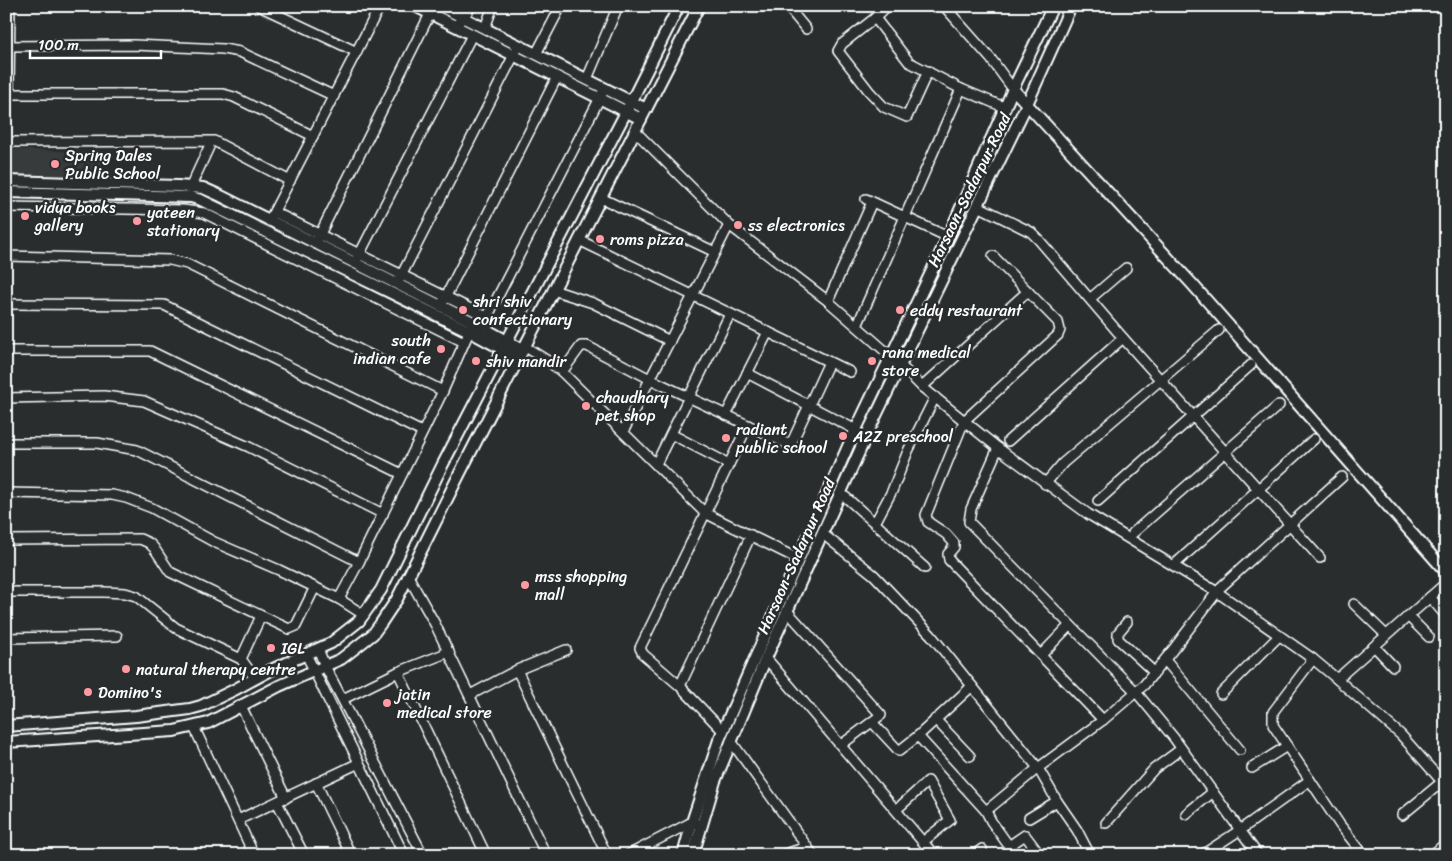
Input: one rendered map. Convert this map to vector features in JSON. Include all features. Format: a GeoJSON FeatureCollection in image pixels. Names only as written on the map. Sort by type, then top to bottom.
{"type":"FeatureCollection","features":[{"type":"Feature","properties":{"kind":"street"},"geometry":{"type":"LineString","coordinates":[[10,6],[8,94],[223,94],[234,97],[313,136]]}},
{"type":"Feature","properties":{"kind":"street"},"geometry":{"type":"LineString","coordinates":[[259,6],[357,52]]}},
{"type":"Feature","properties":{"kind":"street"},"geometry":{"type":"LineString","coordinates":[[272,216],[379,8],[369,6]]}},
{"type":"Feature","properties":{"kind":"street"},"geometry":{"type":"LineString","coordinates":[[415,6],[641,119]]}},
{"type":"Feature","properties":{"kind":"street"},"geometry":{"type":"LineString","coordinates":[[440,6],[467,12]]}},
{"type":"Feature","properties":{"kind":"street"},"geometry":{"type":"LineString","coordinates":[[457,6],[485,28],[646,108]]}},
{"type":"Feature","properties":{"kind":"street"},"geometry":{"type":"LineString","coordinates":[[485,28],[492,6]]}},
{"type":"Feature","properties":{"kind":"street"},"geometry":{"type":"LineString","coordinates":[[536,54],[561,6]]}},
{"type":"Feature","properties":{"kind":"street"},"geometry":{"type":"LineString","coordinates":[[587,79],[618,6]]}},
{"type":"Feature","properties":{"kind":"street"},"geometry":{"type":"LineString","coordinates":[[6,726],[126,717],[201,706],[255,678],[332,643],[359,621],[381,590],[443,464],[632,101],[679,6]]}},
{"type":"Feature","properties":{"kind":"street"},"geometry":{"type":"LineString","coordinates":[[6,742],[174,731],[208,723],[279,686],[341,659],[373,634],[397,599],[699,6]]}},
{"type":"Feature","properties":{"kind":"street"},"geometry":{"type":"LineString","coordinates":[[787,6],[806,29]]}},
{"type":"Feature","properties":{"kind":"street"},"geometry":{"type":"LineString","coordinates":[[887,6],[842,44],[838,51],[869,92],[884,107],[907,117],[928,71]]}},
{"type":"Feature","properties":{"kind":"street"},"geometry":{"type":"LineString","coordinates":[[944,6],[1027,104],[1193,285],[1446,572]]}},
{"type":"Feature","properties":{"kind":"street","name":"Harsaon-Sadarpur Road"},"geometry":{"type":"LineString","coordinates":[[693,855],[697,824],[723,731],[856,430],[948,237],[1053,6]]}},
{"type":"Feature","properties":{"kind":"street","name":"Harsaon-Sadarpur Road"},"geometry":{"type":"LineString","coordinates":[[683,855],[766,658],[840,493],[1027,104],[1072,6]]}},
{"type":"Feature","properties":{"kind":"street"},"geometry":{"type":"LineString","coordinates":[[455,26],[467,12]]}},
{"type":"Feature","properties":{"kind":"street"},"geometry":{"type":"LineString","coordinates":[[318,239],[430,14]]}},
{"type":"Feature","properties":{"kind":"street"},"geometry":{"type":"LineString","coordinates":[[875,18],[909,62],[961,89],[1006,108]]}},
{"type":"Feature","properties":{"kind":"street"},"geometry":{"type":"LineString","coordinates":[[357,259],[472,35]]}},
{"type":"Feature","properties":{"kind":"street"},"geometry":{"type":"LineString","coordinates":[[8,46],[134,45],[223,49],[240,52],[334,96]]}},
{"type":"Feature","properties":{"kind":"street"},"geometry":{"type":"LineString","coordinates":[[400,280],[519,45]]}},
{"type":"Feature","properties":{"kind":"street"},"geometry":{"type":"LineString","coordinates":[[443,302],[557,78]]}},
{"type":"Feature","properties":{"kind":"street"},"geometry":{"type":"LineString","coordinates":[[339,599],[443,391],[464,342],[487,317],[605,88]]}},
{"type":"Feature","properties":{"kind":"street"},"geometry":{"type":"LineString","coordinates":[[857,326],[961,89]]}},
{"type":"Feature","properties":{"kind":"street"},"geometry":{"type":"LineString","coordinates":[[635,131],[729,225],[828,301],[892,357],[922,387],[998,448],[1088,514],[1219,590],[1337,678],[1401,735],[1444,784],[1402,815]]}},
{"type":"Feature","properties":{"kind":"street"},"geometry":{"type":"LineString","coordinates":[[6,142],[214,141],[290,181]]}},
{"type":"Feature","properties":{"kind":"street"},"geometry":{"type":"LineString","coordinates":[[191,186],[210,147]]}},
{"type":"Feature","properties":{"kind":"street"},"geometry":{"type":"LineString","coordinates":[[6,181],[191,186],[203,188],[272,216],[443,302],[487,317]]}},
{"type":"Feature","properties":{"kind":"street"},"geometry":{"type":"LineString","coordinates":[[6,192],[191,198],[202,200],[476,329],[505,345],[548,361],[562,372],[705,513],[798,559]]}},
{"type":"Feature","properties":{"kind":"street"},"geometry":{"type":"LineString","coordinates":[[601,198],[715,252]]}},
{"type":"Feature","properties":{"kind":"street"},"geometry":{"type":"LineString","coordinates":[[828,301],[869,201],[948,237]]}},
{"type":"Feature","properties":{"kind":"street"},"geometry":{"type":"LineString","coordinates":[[978,206],[1031,232],[1091,298],[1122,338],[1320,558]]}},
{"type":"Feature","properties":{"kind":"street"},"geometry":{"type":"LineString","coordinates":[[6,207],[183,210],[204,213],[464,342]]}},
{"type":"Feature","properties":{"kind":"street"},"geometry":{"type":"LineString","coordinates":[[623,432],[729,225]]}},
{"type":"Feature","properties":{"kind":"street"},"geometry":{"type":"LineString","coordinates":[[579,240],[850,372]]}},
{"type":"Feature","properties":{"kind":"street"},"geometry":{"type":"LineString","coordinates":[[6,256],[170,260],[187,264],[443,391]]}},
{"type":"Feature","properties":{"kind":"street"},"geometry":{"type":"LineString","coordinates":[[993,256],[1058,322],[1060,330],[1058,334],[964,421],[926,515],[928,522],[946,534],[954,543],[954,547],[948,554],[950,560],[1103,720]]}},
{"type":"Feature","properties":{"kind":"street"},"geometry":{"type":"LineString","coordinates":[[1091,298],[1126,268]]}},
{"type":"Feature","properties":{"kind":"street"},"geometry":{"type":"LineString","coordinates":[[554,290],[593,303],[670,341]]}},
{"type":"Feature","properties":{"kind":"street"},"geometry":{"type":"LineString","coordinates":[[922,387],[1028,291]]}},
{"type":"Feature","properties":{"kind":"street"},"geometry":{"type":"LineString","coordinates":[[443,302],[476,329]]}},
{"type":"Feature","properties":{"kind":"street"},"geometry":{"type":"LineString","coordinates":[[6,304],[164,305],[422,432]]}},
{"type":"Feature","properties":{"kind":"street"},"geometry":{"type":"LineString","coordinates":[[656,464],[730,314]]}},
{"type":"Feature","properties":{"kind":"street"},"geometry":{"type":"LineString","coordinates":[[1045,484],[1063,463],[1219,330]]}},
{"type":"Feature","properties":{"kind":"street"},"geometry":{"type":"LineString","coordinates":[[726,415],[768,332]]}},
{"type":"Feature","properties":{"kind":"street"},"geometry":{"type":"LineString","coordinates":[[1008,441],[1122,338]]}},
{"type":"Feature","properties":{"kind":"street"},"geometry":{"type":"LineString","coordinates":[[562,372],[578,349],[584,345],[650,379],[786,444],[790,444],[829,362]]}},
{"type":"Feature","properties":{"kind":"street"},"geometry":{"type":"LineString","coordinates":[[6,352],[150,351],[402,474]]}},
{"type":"Feature","properties":{"kind":"street"},"geometry":{"type":"LineString","coordinates":[[1098,501],[1251,365]]}},
{"type":"Feature","properties":{"kind":"street"},"geometry":{"type":"LineString","coordinates":[[747,373],[856,430]]}},
{"type":"Feature","properties":{"kind":"street"},"geometry":{"type":"LineString","coordinates":[[6,398],[104,396],[144,401],[249,447],[383,514]]}},
{"type":"Feature","properties":{"kind":"street"},"geometry":{"type":"LineString","coordinates":[[875,523],[892,491],[908,451],[935,397]]}},
{"type":"Feature","properties":{"kind":"street"},"geometry":{"type":"LineString","coordinates":[[1133,533],[1279,404]]}},
{"type":"Feature","properties":{"kind":"street"},"geometry":{"type":"LineString","coordinates":[[723,731],[680,686],[643,654],[640,646],[748,425]]}},
{"type":"Feature","properties":{"kind":"street"},"geometry":{"type":"LineString","coordinates":[[671,434],[729,464]]}},
{"type":"Feature","properties":{"kind":"street"},"geometry":{"type":"LineString","coordinates":[[1174,565],[1314,439]]}},
{"type":"Feature","properties":{"kind":"street"},"geometry":{"type":"LineString","coordinates":[[6,444],[97,442],[137,450],[359,562]]}},
{"type":"Feature","properties":{"kind":"street"},"geometry":{"type":"LineString","coordinates":[[998,448],[971,509],[969,522],[1136,692],[1181,748],[1258,855]]}},
{"type":"Feature","properties":{"kind":"street"},"geometry":{"type":"LineString","coordinates":[[986,811],[1136,692],[1155,673],[1219,590],[1342,477]]}},
{"type":"Feature","properties":{"kind":"street"},"geometry":{"type":"LineString","coordinates":[[6,493],[112,495],[126,498],[152,508],[214,542],[339,599],[364,614]]}},
{"type":"Feature","properties":{"kind":"street"},"geometry":{"type":"LineString","coordinates":[[840,493],[926,568]]}},
{"type":"Feature","properties":{"kind":"street"},"geometry":{"type":"LineString","coordinates":[[823,534],[874,575],[931,635],[1038,768],[1077,830],[1090,855]]}},
{"type":"Feature","properties":{"kind":"street"},"geometry":{"type":"LineString","coordinates":[[680,686],[751,535]]}},
{"type":"Feature","properties":{"kind":"street"},"geometry":{"type":"LineString","coordinates":[[6,540],[140,539],[149,543],[154,548],[170,572],[289,629],[295,628],[315,588]]}},
{"type":"Feature","properties":{"kind":"street"},"geometry":{"type":"LineString","coordinates":[[408,576],[435,624],[546,855]]}},
{"type":"Feature","properties":{"kind":"street"},"geometry":{"type":"LineString","coordinates":[[1337,678],[1446,583]]}},
{"type":"Feature","properties":{"kind":"street"},"geometry":{"type":"LineString","coordinates":[[6,592],[125,593],[136,596],[176,628],[241,659],[255,678]]}},
{"type":"Feature","properties":{"kind":"street"},"geometry":{"type":"LineString","coordinates":[[1430,597],[1446,616]]}},
{"type":"Feature","properties":{"kind":"street"},"geometry":{"type":"LineString","coordinates":[[1354,604],[1386,635]]}},
{"type":"Feature","properties":{"kind":"street"},"geometry":{"type":"LineString","coordinates":[[788,612],[881,715],[841,745]]}},
{"type":"Feature","properties":{"kind":"street"},"geometry":{"type":"LineString","coordinates":[[241,659],[261,616]]}},
{"type":"Feature","properties":{"kind":"street"},"geometry":{"type":"LineString","coordinates":[[1408,616],[1429,638]]}},
{"type":"Feature","properties":{"kind":"street"},"geometry":{"type":"LineString","coordinates":[[1126,622],[1118,633],[1118,639],[1155,673]]}},
{"type":"Feature","properties":{"kind":"street"},"geometry":{"type":"LineString","coordinates":[[1041,655],[1070,625]]}},
{"type":"Feature","properties":{"kind":"street"},"geometry":{"type":"LineString","coordinates":[[6,638],[117,636]]}},
{"type":"Feature","properties":{"kind":"street"},"geometry":{"type":"LineString","coordinates":[[1221,694],[1279,636]]}},
{"type":"Feature","properties":{"kind":"street"},"geometry":{"type":"LineString","coordinates":[[1374,646],[1393,666]]}},
{"type":"Feature","properties":{"kind":"street"},"geometry":{"type":"LineString","coordinates":[[318,649],[423,855]]}},
{"type":"Feature","properties":{"kind":"street"},"geometry":{"type":"LineString","coordinates":[[470,695],[517,670],[566,650]]}},
{"type":"Feature","properties":{"kind":"street"},"geometry":{"type":"LineString","coordinates":[[342,699],[398,672],[448,652]]}},
{"type":"Feature","properties":{"kind":"street"},"geometry":{"type":"LineString","coordinates":[[306,654],[404,855]]}},
{"type":"Feature","properties":{"kind":"street"},"geometry":{"type":"LineString","coordinates":[[766,658],[934,855]]}},
{"type":"Feature","properties":{"kind":"street"},"geometry":{"type":"LineString","coordinates":[[1313,659],[1273,712],[1273,725],[1361,854]]}},
{"type":"Feature","properties":{"kind":"street"},"geometry":{"type":"LineString","coordinates":[[1165,660],[1240,750]]}},
{"type":"Feature","properties":{"kind":"street"},"geometry":{"type":"LineString","coordinates":[[517,670],[608,855]]}},
{"type":"Feature","properties":{"kind":"street"},"geometry":{"type":"LineString","coordinates":[[398,672],[486,855]]}},
{"type":"Feature","properties":{"kind":"street"},"geometry":{"type":"LineString","coordinates":[[872,722],[899,751],[972,686]]}},
{"type":"Feature","properties":{"kind":"street"},"geometry":{"type":"LineString","coordinates":[[241,706],[286,798]]}},
{"type":"Feature","properties":{"kind":"street"},"geometry":{"type":"LineString","coordinates":[[935,720],[970,756]]}},
{"type":"Feature","properties":{"kind":"street"},"geometry":{"type":"LineString","coordinates":[[194,727],[254,855]]}},
{"type":"Feature","properties":{"kind":"street"},"geometry":{"type":"LineString","coordinates":[[918,736],[986,811],[1009,846],[1025,835],[1040,855]]}},
{"type":"Feature","properties":{"kind":"street"},"geometry":{"type":"LineString","coordinates":[[731,742],[813,855]]}},
{"type":"Feature","properties":{"kind":"street"},"geometry":{"type":"LineString","coordinates":[[1252,768],[1287,746]]}},
{"type":"Feature","properties":{"kind":"street"},"geometry":{"type":"LineString","coordinates":[[1106,823],[1154,769],[1181,748]]}},
{"type":"Feature","properties":{"kind":"street"},"geometry":{"type":"LineString","coordinates":[[238,820],[359,763]]}},
{"type":"Feature","properties":{"kind":"street"},"geometry":{"type":"LineString","coordinates":[[1202,855],[1310,780]]}},
{"type":"Feature","properties":{"kind":"street"},"geometry":{"type":"LineString","coordinates":[[896,810],[928,781],[950,820],[924,841]]}},
{"type":"Feature","properties":{"kind":"street"},"geometry":{"type":"LineString","coordinates":[[316,783],[351,855]]}},
{"type":"Feature","properties":{"kind":"street"},"geometry":{"type":"LineString","coordinates":[[1186,814],[1213,792]]}},
{"type":"Feature","properties":{"kind":"street"},"geometry":{"type":"LineString","coordinates":[[1029,818],[1058,801]]}},
{"type":"Feature","properties":{"kind":"street"},"geometry":{"type":"LineString","coordinates":[[277,802],[304,855]]}},
{"type":"Feature","properties":{"kind":"street"},"geometry":{"type":"LineString","coordinates":[[628,855],[697,824]]}},
{"type":"Feature","properties":{"kind":"street"},"geometry":{"type":"LineString","coordinates":[[1432,855],[1446,843]]}},
{"type":"Feature","properties":{"kind":"street"},"geometry":{"type":"LineString","coordinates":[[782,855],[807,847]]}},
{"type":"Feature","properties":{"kind":"shaded area","name":"Spring Dales Public School"},"geometry":{"type":"Polygon","coordinates":[[[12,149],[104,153],[105,176],[6,175],[6,153],[12,154],[12,149]]]}},
{"type":"Feature","properties":{"kind":"place","name":"Spring Dales Public School"},"geometry":{"type":"Point","coordinates":[55,164]}},
{"type":"Feature","properties":{"kind":"place","name":"vidya books gallery"},"geometry":{"type":"Point","coordinates":[25,216]}},
{"type":"Feature","properties":{"kind":"place","name":"yateen stationary"},"geometry":{"type":"Point","coordinates":[137,221]}},
{"type":"Feature","properties":{"kind":"place","name":"ss electronics"},"geometry":{"type":"Point","coordinates":[738,225]}},
{"type":"Feature","properties":{"kind":"place","name":"roms pizza"},"geometry":{"type":"Point","coordinates":[600,239]}},
{"type":"Feature","properties":{"kind":"place","name":"shri shiv confectionary"},"geometry":{"type":"Point","coordinates":[463,310]}},
{"type":"Feature","properties":{"kind":"place","name":"eddy restaurant"},"geometry":{"type":"Point","coordinates":[900,310]}},
{"type":"Feature","properties":{"kind":"place","name":"south indian cafe"},"geometry":{"type":"Point","coordinates":[441,349]}},
{"type":"Feature","properties":{"kind":"place","name":"shiv mandir"},"geometry":{"type":"Point","coordinates":[476,361]}},
{"type":"Feature","properties":{"kind":"place","name":"rana medical store"},"geometry":{"type":"Point","coordinates":[872,361]}},
{"type":"Feature","properties":{"kind":"place","name":"chaudhary pet shop"},"geometry":{"type":"Point","coordinates":[586,406]}},
{"type":"Feature","properties":{"kind":"place","name":"A2Z preschool"},"geometry":{"type":"Point","coordinates":[843,436]}},
{"type":"Feature","properties":{"kind":"place","name":"radiant public school"},"geometry":{"type":"Point","coordinates":[726,438]}},
{"type":"Feature","properties":{"kind":"place","name":"mss shopping mall"},"geometry":{"type":"Point","coordinates":[525,585]}},
{"type":"Feature","properties":{"kind":"place","name":"IGL"},"geometry":{"type":"Point","coordinates":[271,648]}},
{"type":"Feature","properties":{"kind":"place","name":"natural therapy centre"},"geometry":{"type":"Point","coordinates":[126,669]}},
{"type":"Feature","properties":{"kind":"place","name":"Domino's"},"geometry":{"type":"Point","coordinates":[88,692]}},
{"type":"Feature","properties":{"kind":"place","name":"jatin medical store"},"geometry":{"type":"Point","coordinates":[387,703]}}]}
